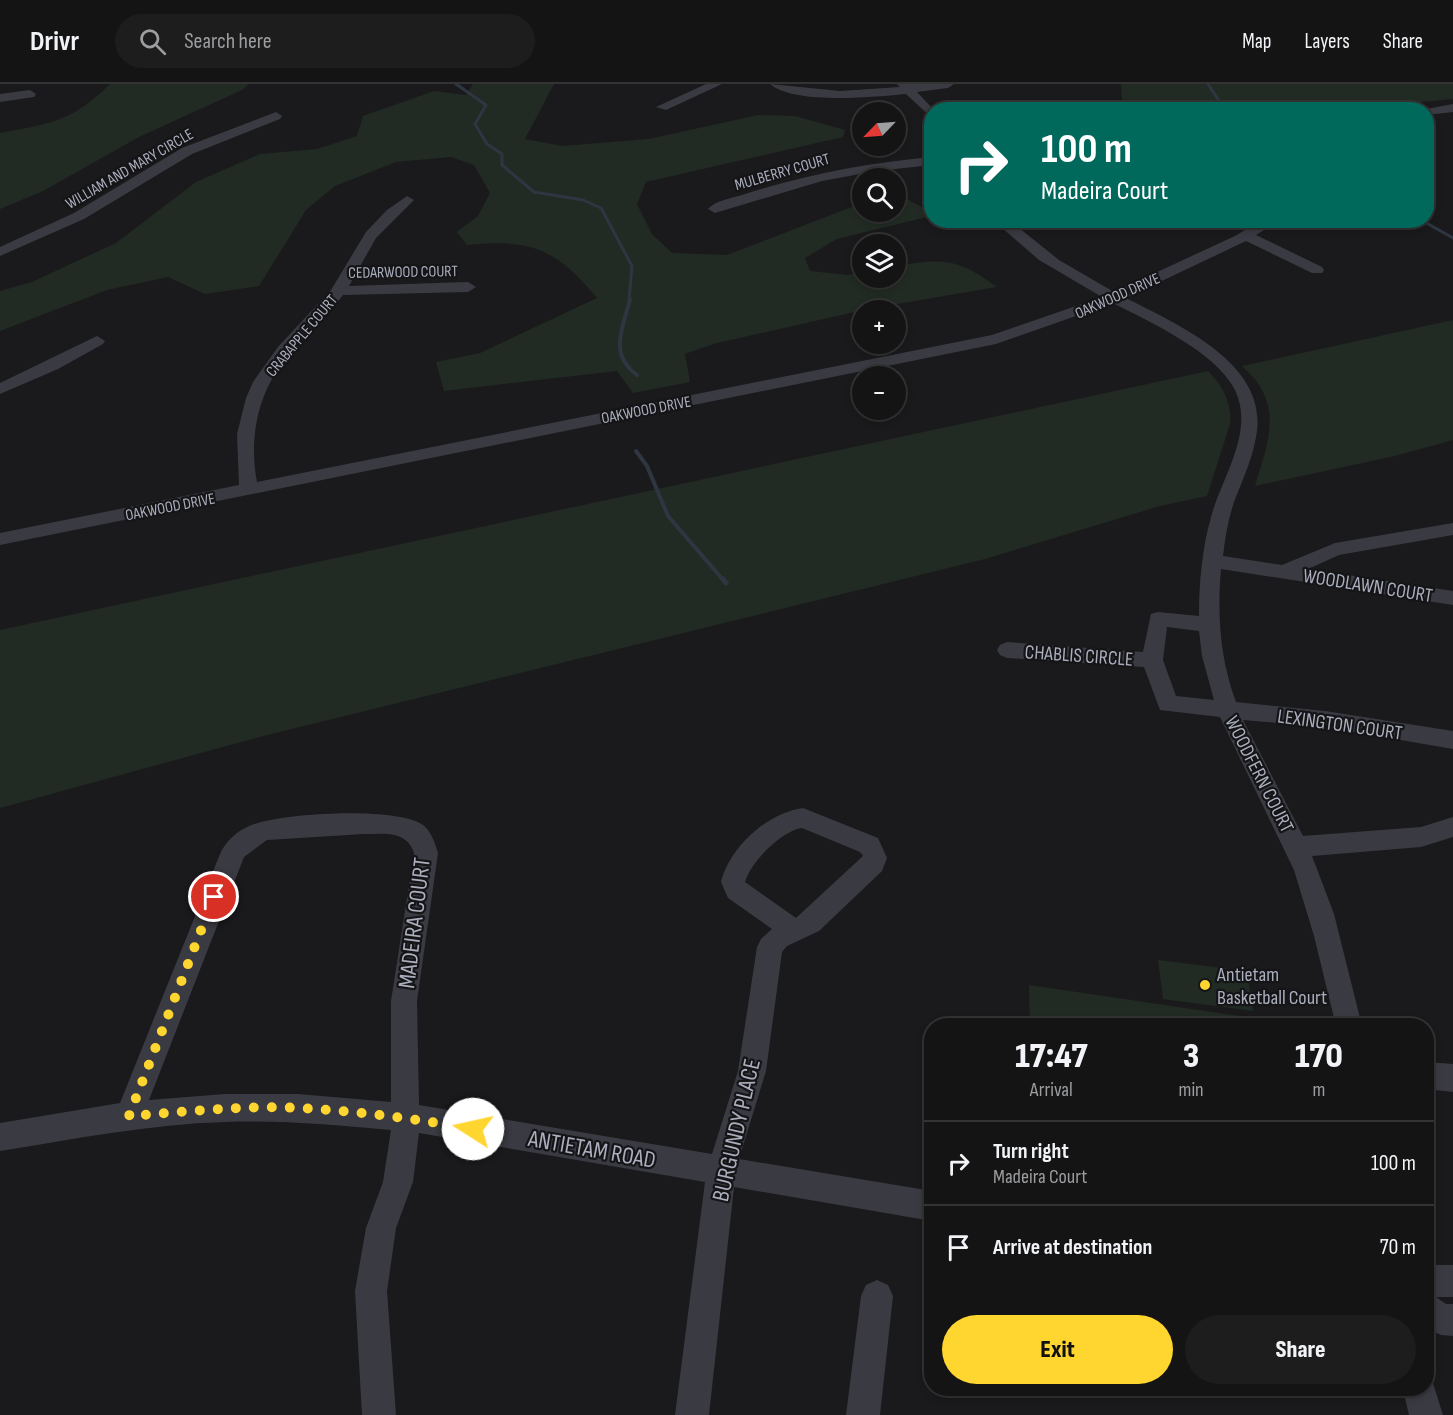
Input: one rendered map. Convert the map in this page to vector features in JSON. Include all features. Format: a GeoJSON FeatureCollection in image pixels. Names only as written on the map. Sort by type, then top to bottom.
{"type":"FeatureCollection","features":[{"type":"Feature","properties":{"kind":"street"},"geometry":{"type":"LineString","coordinates":[[662,107],[716,84]]}},
{"type":"Feature","properties":{"kind":"street"},"geometry":{"type":"LineString","coordinates":[[776,84],[807,92],[837,96],[948,84]]}},
{"type":"Feature","properties":{"kind":"street"},"geometry":{"type":"LineString","coordinates":[[906,87],[924,106]]}},
{"type":"Feature","properties":{"kind":"street"},"geometry":{"type":"LineString","coordinates":[[0,98],[30,94]]}},
{"type":"Feature","properties":{"kind":"street"},"geometry":{"type":"LineString","coordinates":[[1434,110],[1453,108]]}},
{"type":"Feature","properties":{"kind":"street","name":"WILLIAM AND MARY CIRCLE"},"geometry":{"type":"LineString","coordinates":[[0,252],[79,216],[187,151],[276,116]]}},
{"type":"Feature","properties":{"kind":"street","name":"MULBERRY COURT"},"geometry":{"type":"LineString","coordinates":[[715,209],[823,174],[880,165],[924,162]]}},
{"type":"Feature","properties":{"kind":"street","name":"CRABAPPLE COURT"},"geometry":{"type":"LineString","coordinates":[[249,490],[243,448],[245,427],[257,391],[284,350],[312,323],[339,291],[364,243],[379,225],[407,200]]}},
{"type":"Feature","properties":{"kind":"street","name":"WOODFERN COURT"},"geometry":{"type":"LineString","coordinates":[[1009,228],[1042,256],[1193,343],[1221,362],[1242,388],[1249,404],[1251,421],[1248,443],[1230,482],[1212,561],[1209,625],[1217,678],[1227,710],[1253,768],[1297,847],[1324,923],[1347,1018]]}},
{"type":"Feature","properties":{"kind":"street","name":"OAKWOOD DRIVE"},"geometry":{"type":"LineString","coordinates":[[0,539],[996,339],[1065,318],[1113,298],[1260,228]]}},
{"type":"Feature","properties":{"kind":"street"},"geometry":{"type":"LineString","coordinates":[[1246,236],[1317,270]]}},
{"type":"Feature","properties":{"kind":"street","name":"CEDARWOOD COURT"},"geometry":{"type":"LineString","coordinates":[[339,291],[468,287]]}},
{"type":"Feature","properties":{"kind":"street"},"geometry":{"type":"LineString","coordinates":[[0,389],[52,366],[97,341]]}},
{"type":"Feature","properties":{"kind":"street","name":"WOODLAWN COURT"},"geometry":{"type":"LineString","coordinates":[[1284,572],[1335,549],[1453,529]]}},
{"type":"Feature","properties":{"kind":"street","name":"WOODLAWN COURT"},"geometry":{"type":"LineString","coordinates":[[1212,561],[1453,598]]}},
{"type":"Feature","properties":{"kind":"street","name":"CHABLIS CIRCLE"},"geometry":{"type":"LineString","coordinates":[[1209,625],[1158,619],[1152,660],[1168,704],[1227,710]]}},
{"type":"Feature","properties":{"kind":"street","name":"CHABLIS CIRCLE"},"geometry":{"type":"LineString","coordinates":[[1006,650],[1152,660]]}},
{"type":"Feature","properties":{"kind":"street","name":"LEXINGTON COURT"},"geometry":{"type":"LineString","coordinates":[[1227,710],[1325,719],[1453,740]]}},
{"type":"Feature","properties":{"kind":"street","name":"BURGUNDY PLACE"},"geometry":{"type":"LineString","coordinates":[[692,1415],[721,1171],[752,1071],[770,947],[778,938],[795,931],[810,923],[873,864],[876,857],[874,850],[868,845],[802,818],[780,825],[737,869],[733,882],[737,890],[795,931]]}},
{"type":"Feature","properties":{"kind":"street","name":"MADEIRA COURT"},"geometry":{"type":"LineString","coordinates":[[129,1116],[232,854],[239,844],[250,835],[266,830],[389,824],[410,829],[418,834],[426,853],[404,1001],[405,1144],[400,1173],[381,1228],[371,1291],[379,1415]]}},
{"type":"Feature","properties":{"kind":"street"},"geometry":{"type":"LineString","coordinates":[[1297,847],[1420,837],[1453,827]]}},
{"type":"Feature","properties":{"kind":"street"},"geometry":{"type":"LineString","coordinates":[[1434,1076],[1453,1078]]}},
{"type":"Feature","properties":{"kind":"street","name":"ANTIETAM ROAD"},"geometry":{"type":"LineString","coordinates":[[0,1137],[129,1116],[225,1108],[298,1108],[406,1117],[924,1205]]}},
{"type":"Feature","properties":{"kind":"street"},"geometry":{"type":"LineString","coordinates":[[1434,1281],[1453,1281]]}},
{"type":"Feature","properties":{"kind":"street"},"geometry":{"type":"LineString","coordinates":[[863,1415],[877,1296]]}},
{"type":"Feature","properties":{"kind":"street"},"geometry":{"type":"LineString","coordinates":[[1434,1314],[1441,1319],[1453,1320]]}},
{"type":"Feature","properties":{"kind":"street"},"geometry":{"type":"LineString","coordinates":[[1421,1396],[1426,1415]]}},
{"type":"Feature","properties":{"kind":"shaded area"},"geometry":{"type":"Polygon","coordinates":[[[110,84],[249,84],[242,90],[139,137],[43,191],[0,209],[0,133],[60,119],[84,106],[110,84]]]}},
{"type":"Feature","properties":{"kind":"shaded area"},"geometry":{"type":"Polygon","coordinates":[[[473,84],[554,84],[525,139],[562,146],[649,139],[758,115],[795,116],[845,130],[843,137],[646,182],[637,204],[652,234],[672,253],[727,255],[852,207],[852,222],[906,222],[906,198],[924,208],[924,218],[837,239],[805,258],[810,271],[852,274],[852,288],[906,288],[906,265],[938,261],[971,270],[997,287],[906,303],[906,300],[852,300],[852,313],[713,344],[685,354],[690,382],[633,393],[617,371],[444,391],[436,362],[480,353],[597,298],[568,268],[541,250],[509,244],[467,245],[457,232],[478,216],[490,193],[474,165],[451,157],[396,162],[335,186],[306,210],[259,286],[205,294],[168,277],[107,290],[0,331],[0,291],[32,282],[116,243],[196,182],[260,154],[317,149],[357,136],[363,116],[434,91],[466,95],[473,84]]]}},
{"type":"Feature","properties":{"kind":"shaded area"},"geometry":{"type":"Polygon","coordinates":[[[1121,84],[1453,84],[1453,99],[1421,102],[1126,102],[1122,99],[1121,84]]]}},
{"type":"Feature","properties":{"kind":"shaded area"},"geometry":{"type":"Polygon","coordinates":[[[1453,320],[1453,440],[1395,456],[1255,486],[1268,437],[1269,408],[1255,380],[1242,366],[1453,320]]]}},
{"type":"Feature","properties":{"kind":"shaded area"},"geometry":{"type":"Polygon","coordinates":[[[1208,371],[1218,383],[1228,402],[1230,424],[1207,496],[1160,506],[985,559],[263,736],[0,808],[0,630],[1208,371]]]}},
{"type":"Feature","properties":{"kind":"shaded area","name":"Antietam Basketball Court"},"geometry":{"type":"Polygon","coordinates":[[[1158,960],[1247,971],[1253,1011],[1163,999],[1158,960]]]}},
{"type":"Feature","properties":{"kind":"shaded area"},"geometry":{"type":"Polygon","coordinates":[[[1029,985],[1253,1018],[1030,1018],[1029,985]]]}},
{"type":"Feature","properties":{"kind":"waterway"},"geometry":{"type":"LineString","coordinates":[[456,84],[486,105],[475,124],[487,144],[502,154],[502,165],[534,192],[583,200],[601,208],[632,266],[629,300]]}},
{"type":"Feature","properties":{"kind":"waterway"},"geometry":{"type":"LineString","coordinates":[[1208,84],[1220,102]]}},
{"type":"Feature","properties":{"kind":"waterway"},"geometry":{"type":"LineString","coordinates":[[1434,227],[1453,238]]}},
{"type":"Feature","properties":{"kind":"waterway"},"geometry":{"type":"LineString","coordinates":[[630,299],[621,330],[620,349],[628,367],[637,375]]}},
{"type":"Feature","properties":{"kind":"waterway"},"geometry":{"type":"LineString","coordinates":[[636,451],[647,466],[668,516],[724,581]]}},
{"type":"Feature","properties":{"kind":"waterway"},"geometry":{"type":"LineString","coordinates":[[723,579],[726,583]]}},
{"type":"Feature","properties":{"kind":"place","name":"Antietam Basketball Court"},"geometry":{"type":"Point","coordinates":[1205,985]}},
{"type":"Feature","properties":{"kind":"route"},"geometry":{"type":"LineString","coordinates":[[214,897],[129,1116],[225,1108],[298,1108],[406,1117],[473,1129]]}}]}
